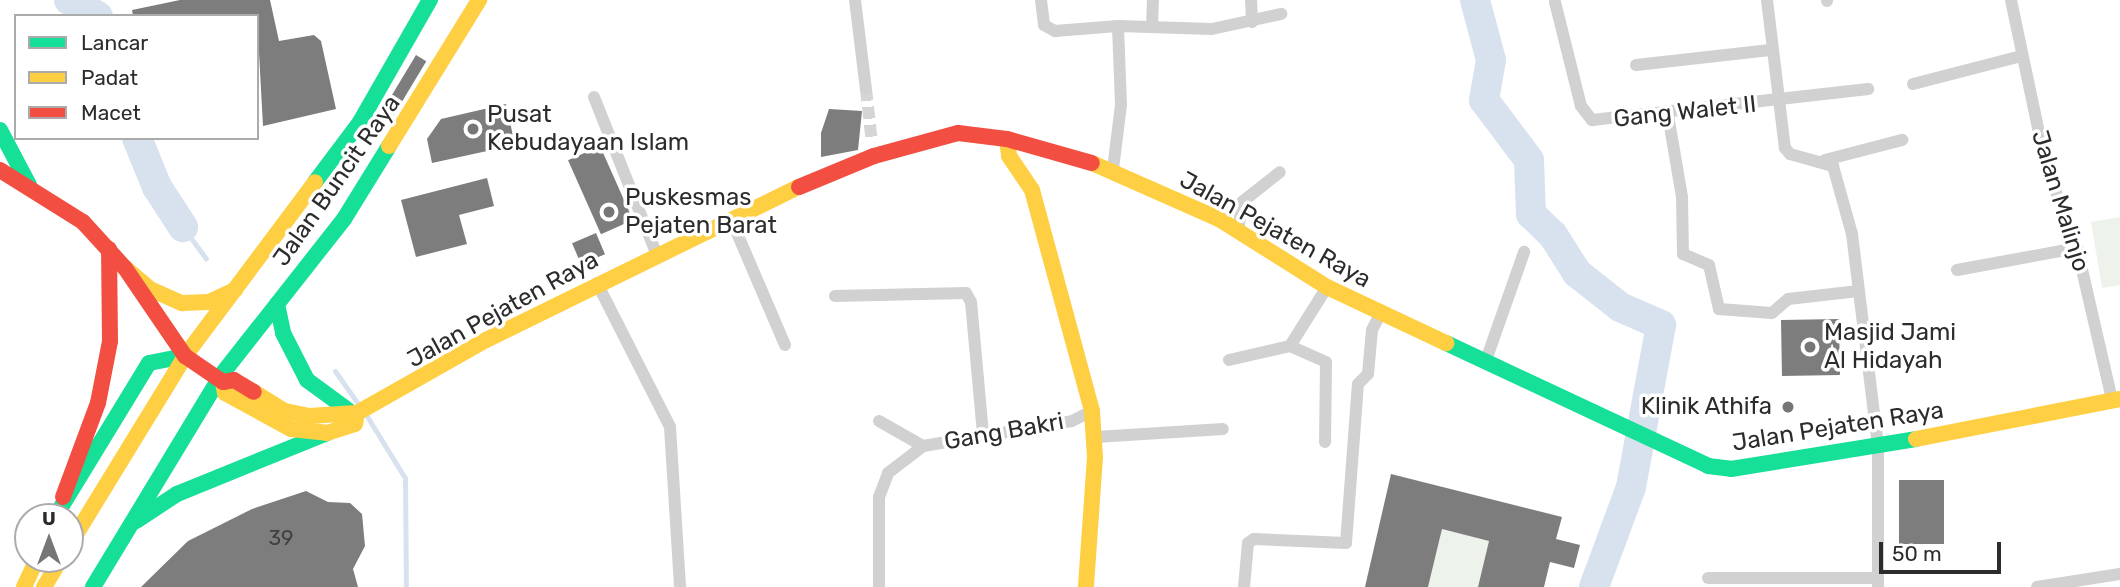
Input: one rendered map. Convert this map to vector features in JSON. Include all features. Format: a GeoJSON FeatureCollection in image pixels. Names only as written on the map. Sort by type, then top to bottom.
{"type":"FeatureCollection","features":[{"type":"Feature","properties":{"kind":"street","name":"Jalan Buncit Raya"},"geometry":{"type":"LineString","coordinates":[[84,521],[185,356],[275,242],[360,121],[430,0]]}},
{"type":"Feature","properties":{"kind":"street","name":"Jalan Buncit Raya"},"geometry":{"type":"LineString","coordinates":[[93,587],[221,381],[385,159],[480,0]]}},
{"type":"Feature","properties":{"kind":"street"},"geometry":{"type":"LineString","coordinates":[[855,0],[866,89]]}},
{"type":"Feature","properties":{"kind":"street"},"geometry":{"type":"LineString","coordinates":[[1041,0],[1049,31],[1118,26],[1212,29],[1281,14]]}},
{"type":"Feature","properties":{"kind":"street"},"geometry":{"type":"LineString","coordinates":[[1152,27],[1153,0]]}},
{"type":"Feature","properties":{"kind":"street"},"geometry":{"type":"LineString","coordinates":[[1251,0],[1252,22]]}},
{"type":"Feature","properties":{"kind":"street"},"geometry":{"type":"LineString","coordinates":[[1767,0],[1770,50],[1786,151],[1825,160],[1902,141]]}},
{"type":"Feature","properties":{"kind":"street","name":"Jalan Malinjo"},"geometry":{"type":"LineString","coordinates":[[2011,0],[2046,166],[2077,248],[2116,400]]}},
{"type":"Feature","properties":{"kind":"street","name":"Gang Walet II"},"geometry":{"type":"LineString","coordinates":[[1555,2],[1586,115],[1605,122],[1868,89]]}},
{"type":"Feature","properties":{"kind":"street"},"geometry":{"type":"LineString","coordinates":[[1113,169],[1121,104],[1118,26]]}},
{"type":"Feature","properties":{"kind":"street"},"geometry":{"type":"LineString","coordinates":[[1636,65],[1770,50]]}},
{"type":"Feature","properties":{"kind":"street"},"geometry":{"type":"LineString","coordinates":[[1913,84],[2021,56]]}},
{"type":"Feature","properties":{"kind":"street"},"geometry":{"type":"LineString","coordinates":[[594,97],[657,255]]}},
{"type":"Feature","properties":{"kind":"street"},"geometry":{"type":"LineString","coordinates":[[1668,115],[1682,197],[1683,254],[1709,265],[1719,309],[1772,313],[1788,299],[1859,291]]}},
{"type":"Feature","properties":{"kind":"street"},"geometry":{"type":"LineString","coordinates":[[0,130],[29,185]]}},
{"type":"Feature","properties":{"kind":"street","name":"Jalan Pejaten Raya"},"geometry":{"type":"LineString","coordinates":[[221,381],[234,380],[295,414],[353,412],[386,400],[597,283],[873,149],[939,135],[1007,139],[1113,169],[1238,232],[1327,287],[1380,314],[1625,429],[1724,469],[1878,446],[2116,400]]}},
{"type":"Feature","properties":{"kind":"street"},"geometry":{"type":"LineString","coordinates":[[1007,139],[1009,156],[1032,190],[1092,411],[1096,437],[1086,587]]}},
{"type":"Feature","properties":{"kind":"street"},"geometry":{"type":"LineString","coordinates":[[1032,190],[1042,147]]}},
{"type":"Feature","properties":{"kind":"street"},"geometry":{"type":"LineString","coordinates":[[1708,578],[1877,582],[1878,446],[1859,291],[1842,184],[1825,160]]}},
{"type":"Feature","properties":{"kind":"street"},"geometry":{"type":"LineString","coordinates":[[0,170],[29,185],[83,222],[125,268],[185,356],[221,381],[225,393],[282,426],[327,433]]}},
{"type":"Feature","properties":{"kind":"street"},"geometry":{"type":"LineString","coordinates":[[1238,232],[1244,199],[1280,172]]}},
{"type":"Feature","properties":{"kind":"street"},"geometry":{"type":"LineString","coordinates":[[731,219],[785,345]]}},
{"type":"Feature","properties":{"kind":"street"},"geometry":{"type":"LineString","coordinates":[[1957,270],[2077,248]]}},
{"type":"Feature","properties":{"kind":"street"},"geometry":{"type":"LineString","coordinates":[[61,503],[103,379],[110,341],[109,249]]}},
{"type":"Feature","properties":{"kind":"street"},"geometry":{"type":"LineString","coordinates":[[1485,363],[1524,252]]}},
{"type":"Feature","properties":{"kind":"street"},"geometry":{"type":"LineString","coordinates":[[125,268],[150,289],[182,303],[209,302],[236,290]]}},
{"type":"Feature","properties":{"kind":"street"},"geometry":{"type":"LineString","coordinates":[[597,283],[670,427],[680,587]]}},
{"type":"Feature","properties":{"kind":"street"},"geometry":{"type":"LineString","coordinates":[[1228,360],[1273,355],[1290,346],[1327,287]]}},
{"type":"Feature","properties":{"kind":"street"},"geometry":{"type":"LineString","coordinates":[[835,296],[966,293],[971,302],[983,433]]}},
{"type":"Feature","properties":{"kind":"street"},"geometry":{"type":"LineString","coordinates":[[281,298],[283,332],[307,380],[353,412]]}},
{"type":"Feature","properties":{"kind":"street"},"geometry":{"type":"LineString","coordinates":[[1244,587],[1248,543],[1254,539],[1346,543],[1358,384],[1368,374],[1372,330],[1380,314]]}},
{"type":"Feature","properties":{"kind":"street"},"geometry":{"type":"LineString","coordinates":[[1290,346],[1326,362],[1325,442]]}},
{"type":"Feature","properties":{"kind":"street"},"geometry":{"type":"LineString","coordinates":[[63,497],[149,363],[185,356]]}},
{"type":"Feature","properties":{"kind":"street","name":"Gang Bakri"},"geometry":{"type":"LineString","coordinates":[[879,421],[923,446],[983,433],[1072,421],[1092,411]]}},
{"type":"Feature","properties":{"kind":"street","name":"Jalan Pejaten Raya"},"geometry":{"type":"LineString","coordinates":[[327,433],[355,424],[353,412]]}},
{"type":"Feature","properties":{"kind":"street"},"geometry":{"type":"LineString","coordinates":[[1096,437],[1223,429]]}},
{"type":"Feature","properties":{"kind":"street"},"geometry":{"type":"LineString","coordinates":[[133,523],[177,494],[327,433]]}},
{"type":"Feature","properties":{"kind":"street"},"geometry":{"type":"LineString","coordinates":[[878,587],[879,497],[888,473],[923,446]]}},
{"type":"Feature","properties":{"kind":"street"},"geometry":{"type":"LineString","coordinates":[[2037,587],[2120,574]]}},
{"type":"Feature","properties":{"kind":"shaded area"},"geometry":{"type":"Polygon","coordinates":[[[2120,217],[2120,285],[2102,288],[2091,222],[2120,217]]]}},
{"type":"Feature","properties":{"kind":"shaded area"},"geometry":{"type":"Polygon","coordinates":[[[1442,529],[1489,541],[1478,587],[1428,587],[1442,529]]]}},
{"type":"Feature","properties":{"kind":"building"},"geometry":{"type":"Polygon","coordinates":[[[180,0],[270,0],[279,41],[314,35],[321,41],[336,109],[263,126],[259,14],[133,14],[132,10],[180,0]]]}},
{"type":"Feature","properties":{"kind":"building"},"geometry":{"type":"Polygon","coordinates":[[[416,55],[426,61],[394,115],[384,109],[416,55]]]}},
{"type":"Feature","properties":{"kind":"building","name":"Pusat Kebudayaan Islam"},"geometry":{"type":"Polygon","coordinates":[[[506,104],[515,145],[432,163],[427,139],[441,119],[506,104]]]}},
{"type":"Feature","properties":{"kind":"building"},"geometry":{"type":"Polygon","coordinates":[[[829,109],[862,111],[858,150],[821,157],[821,133],[829,109]]]}},
{"type":"Feature","properties":{"kind":"building"},"geometry":{"type":"Polygon","coordinates":[[[600,146],[633,220],[601,234],[568,160],[600,146]]]}},
{"type":"Feature","properties":{"kind":"building"},"geometry":{"type":"Polygon","coordinates":[[[487,178],[494,206],[459,215],[467,244],[416,257],[401,200],[487,178]]]}},
{"type":"Feature","properties":{"kind":"building"},"geometry":{"type":"Polygon","coordinates":[[[596,233],[605,254],[581,264],[572,243],[596,233]]]}},
{"type":"Feature","properties":{"kind":"building","name":"Masjid Jami Al Hidayah"},"geometry":{"type":"Polygon","coordinates":[[[1839,319],[1840,375],[1782,376],[1781,320],[1839,319]]]}},
{"type":"Feature","properties":{"kind":"building"},"geometry":{"type":"Polygon","coordinates":[[[1391,474],[1562,517],[1556,539],[1580,545],[1574,568],[1550,562],[1544,587],[1478,587],[1489,541],[1442,529],[1428,587],[1365,587],[1391,474]]]}},
{"type":"Feature","properties":{"kind":"building"},"geometry":{"type":"Polygon","coordinates":[[[1899,480],[1944,480],[1944,544],[1899,544],[1899,480]]]}},
{"type":"Feature","properties":{"kind":"building"},"geometry":{"type":"Polygon","coordinates":[[[306,491],[328,502],[350,503],[362,514],[365,546],[353,569],[358,587],[141,587],[188,541],[252,509],[306,491]]]}},
{"type":"Feature","properties":{"kind":"waterway"},"geometry":{"type":"LineString","coordinates":[[69,0],[94,14]]}},
{"type":"Feature","properties":{"kind":"waterway"},"geometry":{"type":"LineString","coordinates":[[1475,0],[1491,60],[1484,100],[1529,160],[1531,214],[1553,235],[1577,273],[1620,307],[1661,325],[1631,487],[1594,587]]}},
{"type":"Feature","properties":{"kind":"waterway"},"geometry":{"type":"LineString","coordinates":[[138,140],[157,187],[183,227]]}},
{"type":"Feature","properties":{"kind":"waterway"},"geometry":{"type":"LineString","coordinates":[[183,227],[206,259]]}},
{"type":"Feature","properties":{"kind":"waterway"},"geometry":{"type":"LineString","coordinates":[[335,371],[359,405]]}},
{"type":"Feature","properties":{"kind":"waterway"},"geometry":{"type":"LineString","coordinates":[[365,413],[405,478],[406,587]]}},
{"type":"Feature","properties":{"kind":"tunnel"},"geometry":{"type":"LineString","coordinates":[[866,89],[872,143]]}},
{"type":"Feature","properties":{"kind":"traffic: fast"},"geometry":{"type":"LineString","coordinates":[[315,182],[360,122],[430,0]]}},
{"type":"Feature","properties":{"kind":"traffic: fast"},"geometry":{"type":"LineString","coordinates":[[0,130],[29,185]]}},
{"type":"Feature","properties":{"kind":"traffic: fast"},"geometry":{"type":"LineString","coordinates":[[93,587],[222,374],[344,219],[389,146]]}},
{"type":"Feature","properties":{"kind":"traffic: fast"},"geometry":{"type":"LineString","coordinates":[[277,304],[283,333],[307,380],[348,410]]}},
{"type":"Feature","properties":{"kind":"traffic: fast"},"geometry":{"type":"LineString","coordinates":[[1446,343],[1708,466],[1731,469],[1916,439]]}},
{"type":"Feature","properties":{"kind":"traffic: fast"},"geometry":{"type":"LineString","coordinates":[[64,503],[149,363],[185,356]]}},
{"type":"Feature","properties":{"kind":"traffic: fast"},"geometry":{"type":"LineString","coordinates":[[136,521],[177,494],[327,433]]}},
{"type":"Feature","properties":{"kind":"traffic: slow"},"geometry":{"type":"LineString","coordinates":[[389,146],[479,0]]}},
{"type":"Feature","properties":{"kind":"traffic: slow"},"geometry":{"type":"LineString","coordinates":[[1007,139],[1009,156],[1032,190],[1092,411],[1095,457],[1086,587]]}},
{"type":"Feature","properties":{"kind":"traffic: slow"},"geometry":{"type":"LineString","coordinates":[[1092,163],[1219,219],[1327,287],[1446,343]]}},
{"type":"Feature","properties":{"kind":"traffic: slow"},"geometry":{"type":"LineString","coordinates":[[84,521],[185,356],[315,182]]}},
{"type":"Feature","properties":{"kind":"traffic: slow"},"geometry":{"type":"LineString","coordinates":[[254,392],[285,411],[309,416],[357,413],[486,340],[799,187]]}},
{"type":"Feature","properties":{"kind":"traffic: slow"},"geometry":{"type":"LineString","coordinates":[[125,268],[150,289],[182,303],[209,302],[235,290]]}},
{"type":"Feature","properties":{"kind":"traffic: slow"},"geometry":{"type":"LineString","coordinates":[[223,382],[225,393],[291,429],[327,433],[355,424],[357,413]]}},
{"type":"Feature","properties":{"kind":"traffic: slow"},"geometry":{"type":"LineString","coordinates":[[1916,439],[2120,399]]}},
{"type":"Feature","properties":{"kind":"traffic: slow"},"geometry":{"type":"LineString","coordinates":[[24,587],[30,573]]}},
{"type":"Feature","properties":{"kind":"traffic: slow"},"geometry":{"type":"LineString","coordinates":[[44,587],[52,573]]}},
{"type":"Feature","properties":{"kind":"traffic: jam"},"geometry":{"type":"LineString","coordinates":[[799,187],[874,156],[958,133],[1007,139],[1092,163]]}},
{"type":"Feature","properties":{"kind":"traffic: jam"},"geometry":{"type":"LineString","coordinates":[[0,170],[83,222],[125,268],[185,356],[223,382],[234,380],[254,392]]}},
{"type":"Feature","properties":{"kind":"traffic: jam"},"geometry":{"type":"LineString","coordinates":[[63,497],[98,403],[110,341],[109,249]]}},
{"type":"Feature","properties":{"kind":"place","name":"Pusat Kebudayaan Islam"},"geometry":{"type":"Point","coordinates":[473,129]}},
{"type":"Feature","properties":{"kind":"place","name":"Puskesmas Pejaten Barat"},"geometry":{"type":"Point","coordinates":[609,212]}},
{"type":"Feature","properties":{"kind":"place","name":"Masjid Jami Al Hidayah"},"geometry":{"type":"Point","coordinates":[1810,347]}},
{"type":"Feature","properties":{"kind":"place","name":"Klinik Athifa"},"geometry":{"type":"Point","coordinates":[1788,407]}}]}
